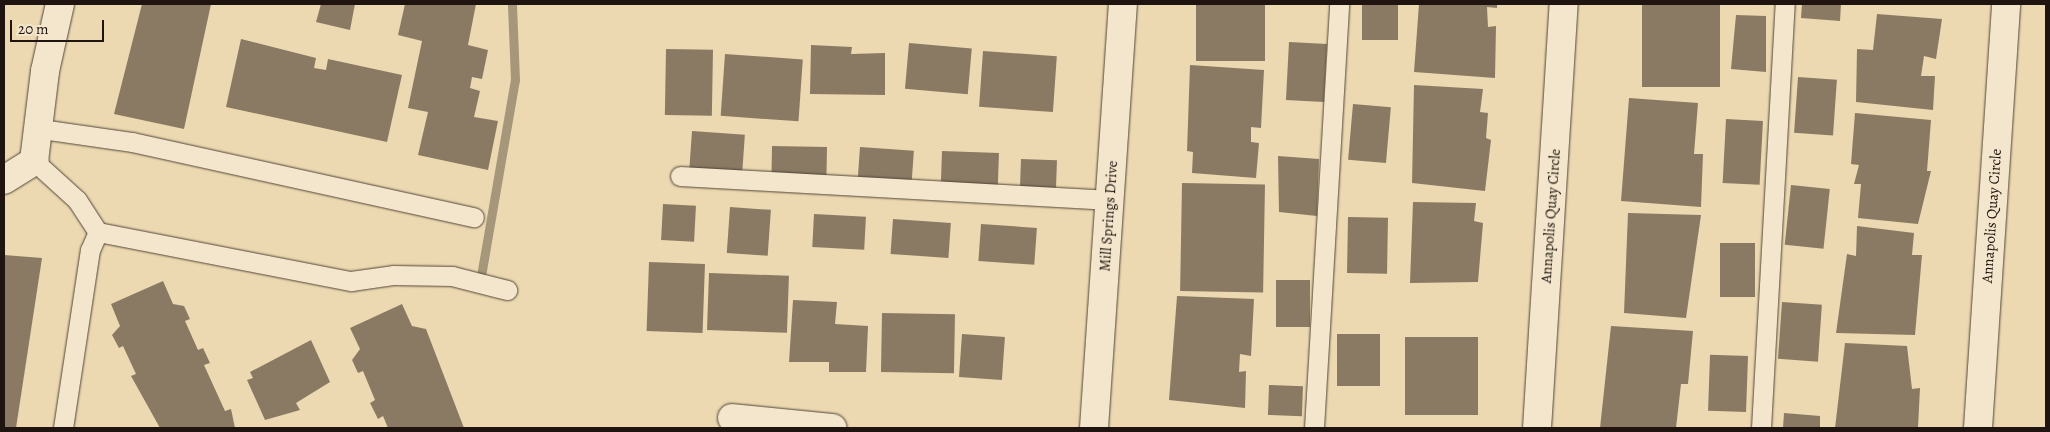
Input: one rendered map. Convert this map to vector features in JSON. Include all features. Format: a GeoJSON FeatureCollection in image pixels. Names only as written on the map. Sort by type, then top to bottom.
{"type":"FeatureCollection","features":[{"type":"Feature","properties":{"kind":"street"},"geometry":{"type":"LineString","coordinates":[[4,180],[34,161],[41,129],[45,72],[60,4]]}},
{"type":"Feature","properties":{"kind":"street","name":"Mill Springs Drive"},"geometry":{"type":"LineString","coordinates":[[1094,428],[1123,4]]}},
{"type":"Feature","properties":{"kind":"street","name":"Annapolis Quay Circle"},"geometry":{"type":"LineString","coordinates":[[1537,428],[1564,4]]}},
{"type":"Feature","properties":{"kind":"street","name":"Annapolis Quay Circle"},"geometry":{"type":"LineString","coordinates":[[1978,428],[2006,4]]}},
{"type":"Feature","properties":{"kind":"street"},"geometry":{"type":"LineString","coordinates":[[732,418],[833,428]]}},
{"type":"Feature","properties":{"kind":"lane"},"geometry":{"type":"LineString","coordinates":[[1314,428],[1339,4]]}},
{"type":"Feature","properties":{"kind":"lane"},"geometry":{"type":"LineString","coordinates":[[1761,428],[1785,4]]}},
{"type":"Feature","properties":{"kind":"lane"},"geometry":{"type":"LineString","coordinates":[[41,129],[132,142],[474,217]]}},
{"type":"Feature","properties":{"kind":"lane"},"geometry":{"type":"LineString","coordinates":[[34,161],[77,200],[98,232],[352,281],[393,275],[452,276],[508,290]]}},
{"type":"Feature","properties":{"kind":"lane"},"geometry":{"type":"LineString","coordinates":[[680,176],[1110,200]]}},
{"type":"Feature","properties":{"kind":"lane"},"geometry":{"type":"LineString","coordinates":[[63,428],[90,250],[98,232]]}},
{"type":"Feature","properties":{"kind":"building"},"geometry":{"type":"Polygon","coordinates":[[[142,4],[211,4],[184,129],[114,114],[142,4]]]}},
{"type":"Feature","properties":{"kind":"building"},"geometry":{"type":"Polygon","coordinates":[[[321,4],[355,4],[350,30],[316,22],[321,4]]]}},
{"type":"Feature","properties":{"kind":"building"},"geometry":{"type":"Polygon","coordinates":[[[405,4],[476,4],[468,45],[488,50],[482,79],[472,77],[470,88],[480,91],[474,117],[498,121],[488,170],[418,155],[428,112],[408,108],[422,41],[398,35],[405,4]]]}},
{"type":"Feature","properties":{"kind":"building"},"geometry":{"type":"Polygon","coordinates":[[[1196,4],[1265,4],[1265,61],[1196,61],[1196,4]]]}},
{"type":"Feature","properties":{"kind":"building"},"geometry":{"type":"Polygon","coordinates":[[[1362,4],[1398,4],[1398,40],[1362,40],[1362,4]]]}},
{"type":"Feature","properties":{"kind":"building"},"geometry":{"type":"Polygon","coordinates":[[[1419,4],[1497,4],[1497,8],[1487,7],[1488,27],[1496,26],[1495,78],[1414,72],[1419,4]]]}},
{"type":"Feature","properties":{"kind":"building"},"geometry":{"type":"Polygon","coordinates":[[[1642,4],[1720,4],[1720,87],[1642,87],[1642,4]]]}},
{"type":"Feature","properties":{"kind":"building"},"geometry":{"type":"Polygon","coordinates":[[[1802,4],[1841,4],[1840,21],[1801,18],[1802,4]]]}},
{"type":"Feature","properties":{"kind":"building"},"geometry":{"type":"Polygon","coordinates":[[[1877,14],[1942,19],[1936,59],[1924,56],[1921,76],[1935,76],[1933,110],[1856,102],[1857,49],[1873,50],[1877,14]]]}},
{"type":"Feature","properties":{"kind":"building"},"geometry":{"type":"Polygon","coordinates":[[[1736,15],[1766,16],[1766,72],[1731,69],[1736,15]]]}},
{"type":"Feature","properties":{"kind":"building"},"geometry":{"type":"Polygon","coordinates":[[[241,39],[316,58],[314,68],[326,70],[328,59],[402,75],[387,142],[226,107],[241,39]]]}},
{"type":"Feature","properties":{"kind":"building"},"geometry":{"type":"Polygon","coordinates":[[[1289,42],[1327,44],[1324,102],[1286,100],[1289,42]]]}},
{"type":"Feature","properties":{"kind":"building"},"geometry":{"type":"Polygon","coordinates":[[[909,43],[972,48],[968,94],[905,89],[909,43]]]}},
{"type":"Feature","properties":{"kind":"building"},"geometry":{"type":"Polygon","coordinates":[[[811,45],[852,47],[851,54],[885,53],[885,95],[810,94],[811,45]]]}},
{"type":"Feature","properties":{"kind":"building"},"geometry":{"type":"Polygon","coordinates":[[[666,49],[713,50],[712,116],[665,115],[666,49]]]}},
{"type":"Feature","properties":{"kind":"building"},"geometry":{"type":"Polygon","coordinates":[[[983,51],[1057,56],[1053,112],[979,107],[983,51]]]}},
{"type":"Feature","properties":{"kind":"building"},"geometry":{"type":"Polygon","coordinates":[[[725,54],[803,59],[798,121],[721,116],[725,54]]]}},
{"type":"Feature","properties":{"kind":"building"},"geometry":{"type":"Polygon","coordinates":[[[1190,65],[1264,70],[1261,128],[1251,127],[1251,142],[1259,143],[1256,178],[1192,173],[1193,152],[1187,151],[1190,65]]]}},
{"type":"Feature","properties":{"kind":"building"},"geometry":{"type":"Polygon","coordinates":[[[1798,77],[1837,80],[1833,136],[1794,133],[1798,77]]]}},
{"type":"Feature","properties":{"kind":"building"},"geometry":{"type":"Polygon","coordinates":[[[1414,85],[1483,89],[1480,112],[1488,113],[1486,138],[1491,140],[1485,191],[1412,183],[1414,85]]]}},
{"type":"Feature","properties":{"kind":"building"},"geometry":{"type":"Polygon","coordinates":[[[1629,98],[1698,103],[1694,154],[1703,154],[1701,207],[1621,201],[1629,98]]]}},
{"type":"Feature","properties":{"kind":"building"},"geometry":{"type":"Polygon","coordinates":[[[1353,104],[1391,107],[1386,163],[1348,160],[1353,104]]]}},
{"type":"Feature","properties":{"kind":"building"},"geometry":{"type":"Polygon","coordinates":[[[1855,113],[1931,120],[1927,171],[1931,171],[1918,224],[1858,218],[1861,184],[1854,184],[1859,165],[1851,164],[1855,113]]]}},
{"type":"Feature","properties":{"kind":"building"},"geometry":{"type":"Polygon","coordinates":[[[1726,119],[1763,121],[1760,185],[1723,183],[1726,119]]]}},
{"type":"Feature","properties":{"kind":"building"},"geometry":{"type":"Polygon","coordinates":[[[692,131],[745,135],[742,175],[689,171],[692,131]]]}},
{"type":"Feature","properties":{"kind":"building"},"geometry":{"type":"Polygon","coordinates":[[[772,146],[827,147],[826,178],[771,177],[772,146]]]}},
{"type":"Feature","properties":{"kind":"building"},"geometry":{"type":"Polygon","coordinates":[[[860,147],[914,151],[911,187],[857,183],[860,147]]]}},
{"type":"Feature","properties":{"kind":"building"},"geometry":{"type":"Polygon","coordinates":[[[942,151],[999,153],[998,191],[941,189],[942,151]]]}},
{"type":"Feature","properties":{"kind":"building"},"geometry":{"type":"Polygon","coordinates":[[[1278,156],[1319,159],[1317,216],[1279,212],[1278,156]]]}},
{"type":"Feature","properties":{"kind":"building"},"geometry":{"type":"Polygon","coordinates":[[[1021,159],[1057,160],[1056,195],[1020,194],[1021,159]]]}},
{"type":"Feature","properties":{"kind":"building"},"geometry":{"type":"Polygon","coordinates":[[[1182,183],[1265,184],[1263,292],[1180,291],[1182,183]]]}},
{"type":"Feature","properties":{"kind":"building"},"geometry":{"type":"Polygon","coordinates":[[[1791,185],[1830,189],[1824,249],[1785,245],[1791,185]]]}},
{"type":"Feature","properties":{"kind":"building"},"geometry":{"type":"Polygon","coordinates":[[[1413,202],[1476,203],[1474,221],[1483,223],[1478,282],[1410,283],[1413,202]]]}},
{"type":"Feature","properties":{"kind":"building"},"geometry":{"type":"Polygon","coordinates":[[[663,204],[696,206],[694,242],[661,240],[663,204]]]}},
{"type":"Feature","properties":{"kind":"building"},"geometry":{"type":"Polygon","coordinates":[[[730,207],[771,210],[768,256],[727,253],[730,207]]]}},
{"type":"Feature","properties":{"kind":"building"},"geometry":{"type":"Polygon","coordinates":[[[1628,213],[1701,215],[1686,318],[1624,313],[1628,213]]]}},
{"type":"Feature","properties":{"kind":"building"},"geometry":{"type":"Polygon","coordinates":[[[814,214],[866,217],[864,250],[812,247],[814,214]]]}},
{"type":"Feature","properties":{"kind":"building"},"geometry":{"type":"Polygon","coordinates":[[[1348,217],[1388,218],[1387,274],[1347,273],[1348,217]]]}},
{"type":"Feature","properties":{"kind":"building"},"geometry":{"type":"Polygon","coordinates":[[[893,219],[951,223],[948,258],[891,254],[893,219]]]}},
{"type":"Feature","properties":{"kind":"building"},"geometry":{"type":"Polygon","coordinates":[[[981,224],[1037,228],[1034,265],[978,261],[981,224]]]}},
{"type":"Feature","properties":{"kind":"building"},"geometry":{"type":"Polygon","coordinates":[[[1857,226],[1914,233],[1912,255],[1922,255],[1915,335],[1836,333],[1847,254],[1856,256],[1857,226]]]}},
{"type":"Feature","properties":{"kind":"building"},"geometry":{"type":"Polygon","coordinates":[[[1720,243],[1755,243],[1755,297],[1720,297],[1720,243]]]}},
{"type":"Feature","properties":{"kind":"building"},"geometry":{"type":"Polygon","coordinates":[[[4,255],[42,258],[16,428],[4,428],[4,255]]]}},
{"type":"Feature","properties":{"kind":"building"},"geometry":{"type":"Polygon","coordinates":[[[649,262],[705,264],[703,333],[647,331],[649,262]]]}},
{"type":"Feature","properties":{"kind":"building"},"geometry":{"type":"Polygon","coordinates":[[[709,273],[789,276],[787,333],[707,330],[709,273]]]}},
{"type":"Feature","properties":{"kind":"building"},"geometry":{"type":"Polygon","coordinates":[[[1276,280],[1310,280],[1310,327],[1276,327],[1276,280]]]}},
{"type":"Feature","properties":{"kind":"building"},"geometry":{"type":"Polygon","coordinates":[[[163,281],[173,304],[184,306],[190,319],[185,321],[198,350],[203,348],[210,363],[204,365],[225,411],[231,409],[235,428],[160,428],[131,376],[136,374],[123,346],[119,348],[112,335],[120,326],[111,304],[163,281]]]}},
{"type":"Feature","properties":{"kind":"building"},"geometry":{"type":"Polygon","coordinates":[[[1177,296],[1254,299],[1251,356],[1240,354],[1239,372],[1246,371],[1245,408],[1169,400],[1177,296]]]}},
{"type":"Feature","properties":{"kind":"building"},"geometry":{"type":"Polygon","coordinates":[[[793,300],[837,302],[835,324],[868,326],[866,372],[829,372],[829,362],[789,362],[793,300]]]}},
{"type":"Feature","properties":{"kind":"building"},"geometry":{"type":"Polygon","coordinates":[[[1782,302],[1822,305],[1818,362],[1778,359],[1782,302]]]}},
{"type":"Feature","properties":{"kind":"building"},"geometry":{"type":"Polygon","coordinates":[[[402,304],[412,326],[426,329],[464,428],[388,428],[383,416],[378,419],[370,403],[375,400],[363,371],[358,373],[352,360],[360,349],[350,328],[402,304]]]}},
{"type":"Feature","properties":{"kind":"building"},"geometry":{"type":"Polygon","coordinates":[[[882,313],[955,314],[954,373],[881,372],[882,313]]]}},
{"type":"Feature","properties":{"kind":"building"},"geometry":{"type":"Polygon","coordinates":[[[1611,326],[1693,331],[1688,384],[1681,384],[1676,428],[1600,428],[1611,326]]]}},
{"type":"Feature","properties":{"kind":"building"},"geometry":{"type":"Polygon","coordinates":[[[962,334],[1005,337],[1002,380],[959,377],[962,334]]]}},
{"type":"Feature","properties":{"kind":"building"},"geometry":{"type":"Polygon","coordinates":[[[1337,334],[1380,334],[1380,386],[1337,386],[1337,334]]]}},
{"type":"Feature","properties":{"kind":"building"},"geometry":{"type":"Polygon","coordinates":[[[1405,337],[1478,337],[1478,415],[1405,415],[1405,337]]]}},
{"type":"Feature","properties":{"kind":"building"},"geometry":{"type":"Polygon","coordinates":[[[311,340],[330,382],[296,403],[300,410],[265,420],[247,380],[253,378],[250,372],[311,340]]]}},
{"type":"Feature","properties":{"kind":"building"},"geometry":{"type":"Polygon","coordinates":[[[1845,343],[1907,346],[1912,389],[1920,388],[1918,428],[1835,428],[1845,343]]]}},
{"type":"Feature","properties":{"kind":"building"},"geometry":{"type":"Polygon","coordinates":[[[1710,355],[1748,356],[1746,412],[1708,411],[1710,355]]]}},
{"type":"Feature","properties":{"kind":"building"},"geometry":{"type":"Polygon","coordinates":[[[1269,385],[1303,386],[1302,416],[1268,415],[1269,385]]]}},
{"type":"Feature","properties":{"kind":"building"},"geometry":{"type":"Polygon","coordinates":[[[1784,413],[1820,416],[1820,428],[1783,428],[1784,413]]]}},
{"type":"Feature","properties":{"kind":"waterway"},"geometry":{"type":"LineString","coordinates":[[481,276],[515,80],[512,4]]}}]}
